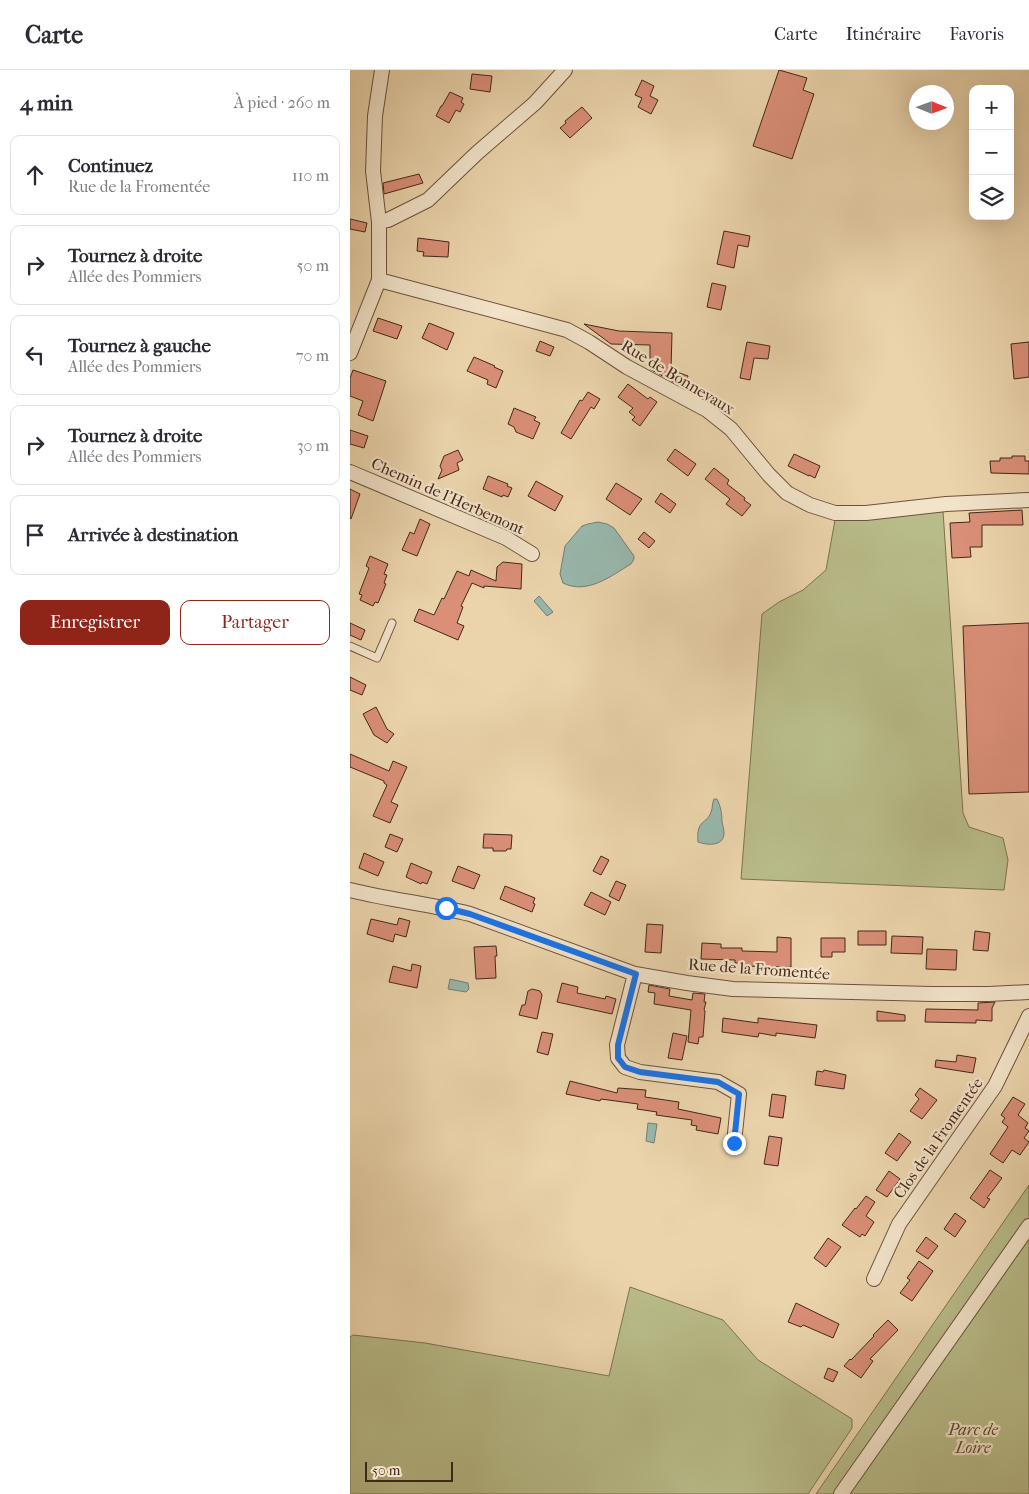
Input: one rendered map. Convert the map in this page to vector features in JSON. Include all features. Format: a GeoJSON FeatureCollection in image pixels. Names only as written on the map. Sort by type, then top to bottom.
{"type":"FeatureCollection","features":[{"type":"Feature","properties":{"kind":"street"},"geometry":{"type":"LineString","coordinates":[[350,353],[379,280],[378,222],[373,171],[375,116],[382,70]]}},
{"type":"Feature","properties":{"kind":"street"},"geometry":{"type":"LineString","coordinates":[[378,222],[388,220],[428,200],[535,103],[565,70]]}},
{"type":"Feature","properties":{"kind":"street","name":"Rue de Bonnevaux"},"geometry":{"type":"LineString","coordinates":[[379,280],[567,330],[627,367],[707,410],[731,429],[769,475],[787,493],[810,505],[835,513],[866,513],[946,504],[1029,500]]}},
{"type":"Feature","properties":{"kind":"street","name":"Chemin de l'Herbemont"},"geometry":{"type":"LineString","coordinates":[[350,472],[506,538],[532,554]]}},
{"type":"Feature","properties":{"kind":"street","name":"Rue de la Fromentée"},"geometry":{"type":"LineString","coordinates":[[350,890],[377,897],[446,908],[470,914],[636,974],[687,983],[733,989],[932,994],[1029,992]]}},
{"type":"Feature","properties":{"kind":"street"},"geometry":{"type":"LineString","coordinates":[[636,974],[618,1045],[618,1058],[625,1067],[640,1072],[718,1082],[739,1094],[734,1143]]}},
{"type":"Feature","properties":{"kind":"street","name":"Clos de la Fromentée"},"geometry":{"type":"LineString","coordinates":[[874,1279],[899,1224],[996,1086],[1029,1016]]}},
{"type":"Feature","properties":{"kind":"street"},"geometry":{"type":"LineString","coordinates":[[842,1494],[1029,1226]]}},
{"type":"Feature","properties":{"kind":"lane"},"geometry":{"type":"LineString","coordinates":[[350,646],[377,658],[392,623]]}},
{"type":"Feature","properties":{"kind":"green space"},"geometry":{"type":"Polygon","coordinates":[[[943,511],[963,813],[969,827],[1003,838],[1008,860],[1004,890],[741,879],[762,614],[779,602],[803,590],[826,570],[835,520],[943,511]]]}},
{"type":"Feature","properties":{"kind":"green space"},"geometry":{"type":"Polygon","coordinates":[[[1029,1185],[1029,1222],[837,1494],[816,1494],[1029,1185]]]}},
{"type":"Feature","properties":{"kind":"green space","name":"Parc de Loire"},"geometry":{"type":"Polygon","coordinates":[[[1029,1235],[1029,1494],[847,1494],[1029,1235]]]}},
{"type":"Feature","properties":{"kind":"green space"},"geometry":{"type":"Polygon","coordinates":[[[630,1287],[723,1320],[758,1360],[852,1419],[852,1428],[808,1494],[350,1494],[350,1337],[353,1335],[425,1343],[609,1376],[630,1287]]]}},
{"type":"Feature","properties":{"kind":"water"},"geometry":{"type":"Polygon","coordinates":[[[598,522],[614,528],[634,556],[634,559],[631,564],[598,583],[581,587],[563,583],[560,574],[565,546],[582,526],[598,522]]]}},
{"type":"Feature","properties":{"kind":"water"},"geometry":{"type":"Polygon","coordinates":[[[539,596],[553,612],[547,616],[534,601],[539,596]]]}},
{"type":"Feature","properties":{"kind":"water"},"geometry":{"type":"Polygon","coordinates":[[[714,799],[717,799],[721,811],[723,838],[714,844],[705,844],[698,842],[699,829],[712,810],[714,799]]]}},
{"type":"Feature","properties":{"kind":"water"},"geometry":{"type":"Polygon","coordinates":[[[450,979],[468,983],[469,989],[466,992],[448,989],[450,979]]]}},
{"type":"Feature","properties":{"kind":"water"},"geometry":{"type":"Polygon","coordinates":[[[648,1123],[657,1124],[654,1143],[646,1141],[648,1123]]]}},
{"type":"Feature","properties":{"kind":"building"},"geometry":{"type":"Polygon","coordinates":[[[779,70],[807,78],[803,90],[814,94],[792,159],[753,146],[779,70]]]}},
{"type":"Feature","properties":{"kind":"building"},"geometry":{"type":"Polygon","coordinates":[[[472,74],[492,76],[490,92],[470,89],[472,74]]]}},
{"type":"Feature","properties":{"kind":"building"},"geometry":{"type":"Polygon","coordinates":[[[642,80],[654,86],[650,96],[658,100],[651,114],[638,107],[642,98],[635,95],[642,80]]]}},
{"type":"Feature","properties":{"kind":"building"},"geometry":{"type":"Polygon","coordinates":[[[450,92],[463,98],[461,102],[464,104],[460,112],[456,110],[449,123],[436,116],[450,92]]]}},
{"type":"Feature","properties":{"kind":"building"},"geometry":{"type":"Polygon","coordinates":[[[582,107],[592,118],[570,138],[560,128],[566,123],[565,121],[582,107]]]}},
{"type":"Feature","properties":{"kind":"building"},"geometry":{"type":"Polygon","coordinates":[[[419,174],[423,183],[384,194],[383,183],[419,174]]]}},
{"type":"Feature","properties":{"kind":"building"},"geometry":{"type":"Polygon","coordinates":[[[350,219],[367,223],[365,232],[350,229],[350,219]]]}},
{"type":"Feature","properties":{"kind":"building"},"geometry":{"type":"Polygon","coordinates":[[[724,231],[750,236],[748,247],[738,245],[734,268],[717,264],[724,231]]]}},
{"type":"Feature","properties":{"kind":"building"},"geometry":{"type":"Polygon","coordinates":[[[418,238],[449,242],[448,257],[423,256],[424,252],[417,251],[418,238]]]}},
{"type":"Feature","properties":{"kind":"building"},"geometry":{"type":"Polygon","coordinates":[[[712,283],[726,286],[721,310],[707,307],[712,283]]]}},
{"type":"Feature","properties":{"kind":"building"},"geometry":{"type":"Polygon","coordinates":[[[378,318],[402,326],[397,339],[373,331],[378,318]]]}},
{"type":"Feature","properties":{"kind":"building"},"geometry":{"type":"Polygon","coordinates":[[[429,323],[454,333],[447,350],[422,338],[429,323]]]}},
{"type":"Feature","properties":{"kind":"building"},"geometry":{"type":"Polygon","coordinates":[[[584,324],[619,331],[672,333],[671,370],[688,376],[684,388],[650,369],[650,345],[611,344],[584,324]]]}},
{"type":"Feature","properties":{"kind":"building"},"geometry":{"type":"Polygon","coordinates":[[[540,341],[554,347],[550,356],[536,351],[540,341]]]}},
{"type":"Feature","properties":{"kind":"building"},"geometry":{"type":"Polygon","coordinates":[[[747,342],[770,346],[768,359],[754,358],[750,380],[740,378],[747,342]]]}},
{"type":"Feature","properties":{"kind":"building"},"geometry":{"type":"Polygon","coordinates":[[[1029,342],[1029,377],[1014,379],[1011,344],[1029,342]]]}},
{"type":"Feature","properties":{"kind":"building"},"geometry":{"type":"Polygon","coordinates":[[[474,357],[503,371],[496,388],[487,384],[488,380],[467,371],[474,357]]]}},
{"type":"Feature","properties":{"kind":"building"},"geometry":{"type":"Polygon","coordinates":[[[353,370],[386,381],[373,421],[358,415],[363,401],[350,396],[350,378],[353,370]]]}},
{"type":"Feature","properties":{"kind":"building"},"geometry":{"type":"Polygon","coordinates":[[[628,384],[648,399],[650,397],[657,402],[640,426],[632,420],[635,417],[629,412],[633,408],[618,397],[628,384]]]}},
{"type":"Feature","properties":{"kind":"building"},"geometry":{"type":"Polygon","coordinates":[[[588,392],[600,399],[594,409],[591,407],[571,439],[561,433],[580,400],[582,401],[588,392]]]}},
{"type":"Feature","properties":{"kind":"building"},"geometry":{"type":"Polygon","coordinates":[[[514,408],[536,417],[534,420],[540,423],[533,439],[516,432],[514,427],[508,424],[514,408]]]}},
{"type":"Feature","properties":{"kind":"building"},"geometry":{"type":"Polygon","coordinates":[[[350,430],[368,436],[364,448],[350,444],[350,430]]]}},
{"type":"Feature","properties":{"kind":"building"},"geometry":{"type":"Polygon","coordinates":[[[675,449],[696,464],[688,476],[667,460],[675,449]]]}},
{"type":"Feature","properties":{"kind":"building"},"geometry":{"type":"Polygon","coordinates":[[[458,450],[463,460],[457,463],[459,470],[438,479],[442,470],[440,466],[444,456],[458,450]]]}},
{"type":"Feature","properties":{"kind":"building"},"geometry":{"type":"Polygon","coordinates":[[[794,454],[820,466],[815,478],[788,466],[794,454]]]}},
{"type":"Feature","properties":{"kind":"building"},"geometry":{"type":"Polygon","coordinates":[[[1012,456],[1025,456],[1025,461],[1029,461],[1029,474],[991,473],[990,461],[1000,461],[1000,458],[1012,458],[1012,456]]]}},
{"type":"Feature","properties":{"kind":"building"},"geometry":{"type":"Polygon","coordinates":[[[714,468],[729,480],[727,484],[751,505],[742,516],[726,504],[730,499],[705,479],[714,468]]]}},
{"type":"Feature","properties":{"kind":"building"},"geometry":{"type":"Polygon","coordinates":[[[488,476],[508,484],[507,486],[512,488],[508,497],[503,495],[502,497],[483,489],[488,476]]]}},
{"type":"Feature","properties":{"kind":"building"},"geometry":{"type":"Polygon","coordinates":[[[536,481],[563,496],[555,511],[528,496],[536,481]]]}},
{"type":"Feature","properties":{"kind":"building"},"geometry":{"type":"Polygon","coordinates":[[[616,483],[642,499],[630,515],[606,499],[616,483]]]}},
{"type":"Feature","properties":{"kind":"building"},"geometry":{"type":"Polygon","coordinates":[[[350,489],[360,494],[351,519],[350,518],[350,489]]]}},
{"type":"Feature","properties":{"kind":"building"},"geometry":{"type":"Polygon","coordinates":[[[661,493],[676,504],[670,513],[655,502],[661,493]]]}},
{"type":"Feature","properties":{"kind":"building"},"geometry":{"type":"Polygon","coordinates":[[[1022,510],[1023,525],[982,525],[982,547],[970,547],[971,557],[952,558],[950,523],[970,522],[969,513],[1022,510]]]}},
{"type":"Feature","properties":{"kind":"building"},"geometry":{"type":"Polygon","coordinates":[[[420,519],[430,524],[417,556],[402,550],[410,532],[414,534],[420,519]]]}},
{"type":"Feature","properties":{"kind":"building"},"geometry":{"type":"Polygon","coordinates":[[[644,532],[655,541],[649,548],[638,539],[644,532]]]}},
{"type":"Feature","properties":{"kind":"building"},"geometry":{"type":"Polygon","coordinates":[[[370,556],[388,564],[384,574],[387,575],[384,583],[386,584],[378,603],[375,602],[373,606],[360,600],[362,595],[359,594],[369,568],[366,566],[370,556]]]}},
{"type":"Feature","properties":{"kind":"building"},"geometry":{"type":"Polygon","coordinates":[[[503,562],[522,564],[521,589],[484,586],[484,588],[472,583],[461,606],[463,607],[457,623],[464,626],[458,640],[414,621],[419,609],[434,615],[457,571],[469,576],[471,570],[496,581],[497,567],[503,562]]]}},
{"type":"Feature","properties":{"kind":"building"},"geometry":{"type":"Polygon","coordinates":[[[350,623],[365,630],[361,640],[350,635],[350,623]]]}},
{"type":"Feature","properties":{"kind":"building"},"geometry":{"type":"Polygon","coordinates":[[[1029,623],[1029,792],[969,794],[963,626],[1029,623]]]}},
{"type":"Feature","properties":{"kind":"building"},"geometry":{"type":"Polygon","coordinates":[[[350,677],[366,685],[362,695],[350,690],[350,677]]]}},
{"type":"Feature","properties":{"kind":"building"},"geometry":{"type":"Polygon","coordinates":[[[376,707],[387,729],[394,734],[387,743],[374,735],[363,714],[376,707]]]}},
{"type":"Feature","properties":{"kind":"building"},"geometry":{"type":"Polygon","coordinates":[[[350,754],[389,771],[393,761],[407,767],[391,802],[398,805],[390,823],[373,816],[387,785],[384,781],[350,767],[350,754]]]}},
{"type":"Feature","properties":{"kind":"building"},"geometry":{"type":"Polygon","coordinates":[[[390,834],[403,839],[397,852],[385,847],[390,834]]]}},
{"type":"Feature","properties":{"kind":"building"},"geometry":{"type":"Polygon","coordinates":[[[484,834],[512,835],[511,849],[493,851],[493,848],[483,848],[484,834]]]}},
{"type":"Feature","properties":{"kind":"building"},"geometry":{"type":"Polygon","coordinates":[[[364,853],[384,862],[378,876],[359,868],[364,853]]]}},
{"type":"Feature","properties":{"kind":"building"},"geometry":{"type":"Polygon","coordinates":[[[601,856],[609,860],[601,875],[593,871],[601,856]]]}},
{"type":"Feature","properties":{"kind":"building"},"geometry":{"type":"Polygon","coordinates":[[[411,863],[432,872],[427,884],[422,882],[421,884],[406,877],[411,863]]]}},
{"type":"Feature","properties":{"kind":"building"},"geometry":{"type":"Polygon","coordinates":[[[458,866],[480,875],[474,889],[452,881],[458,866]]]}},
{"type":"Feature","properties":{"kind":"building"},"geometry":{"type":"Polygon","coordinates":[[[616,881],[626,885],[619,901],[609,896],[616,881]]]}},
{"type":"Feature","properties":{"kind":"building"},"geometry":{"type":"Polygon","coordinates":[[[505,886],[535,898],[532,912],[500,899],[505,886]]]}},
{"type":"Feature","properties":{"kind":"building"},"geometry":{"type":"Polygon","coordinates":[[[591,892],[611,902],[605,915],[584,905],[591,892]]]}},
{"type":"Feature","properties":{"kind":"building"},"geometry":{"type":"Polygon","coordinates":[[[399,918],[410,921],[406,937],[395,934],[393,942],[367,934],[371,919],[397,925],[399,918]]]}},
{"type":"Feature","properties":{"kind":"building"},"geometry":{"type":"Polygon","coordinates":[[[647,924],[663,925],[661,953],[645,952],[647,924]]]}},
{"type":"Feature","properties":{"kind":"building"},"geometry":{"type":"Polygon","coordinates":[[[858,931],[886,931],[886,945],[858,945],[858,931]]]}},
{"type":"Feature","properties":{"kind":"building"},"geometry":{"type":"Polygon","coordinates":[[[975,931],[990,933],[988,951],[973,950],[975,931]]]}},
{"type":"Feature","properties":{"kind":"building"},"geometry":{"type":"Polygon","coordinates":[[[892,936],[923,937],[922,954],[891,953],[892,936]]]}},
{"type":"Feature","properties":{"kind":"building"},"geometry":{"type":"Polygon","coordinates":[[[777,937],[791,938],[791,967],[741,966],[741,963],[735,963],[735,960],[701,959],[702,943],[721,944],[721,948],[742,948],[742,951],[777,952],[777,937]]]}},
{"type":"Feature","properties":{"kind":"building"},"geometry":{"type":"Polygon","coordinates":[[[821,938],[845,938],[845,952],[832,952],[832,957],[821,957],[821,938]]]}},
{"type":"Feature","properties":{"kind":"building"},"geometry":{"type":"Polygon","coordinates":[[[496,946],[496,978],[476,979],[474,947],[496,946]]]}},
{"type":"Feature","properties":{"kind":"building"},"geometry":{"type":"Polygon","coordinates":[[[927,949],[957,950],[956,970],[926,969],[927,949]]]}},
{"type":"Feature","properties":{"kind":"building"},"geometry":{"type":"Polygon","coordinates":[[[412,964],[421,966],[417,988],[389,982],[393,966],[411,971],[412,964]]]}},
{"type":"Feature","properties":{"kind":"building"},"geometry":{"type":"Polygon","coordinates":[[[562,983],[578,987],[577,993],[605,999],[606,996],[616,999],[612,1014],[557,1002],[562,983]]]}},
{"type":"Feature","properties":{"kind":"building"},"geometry":{"type":"Polygon","coordinates":[[[649,985],[670,989],[669,996],[692,1000],[693,993],[705,994],[703,1037],[699,1037],[698,1044],[688,1042],[691,1010],[654,1004],[655,993],[648,992],[649,985]]]}},
{"type":"Feature","properties":{"kind":"building"},"geometry":{"type":"Polygon","coordinates":[[[532,989],[540,991],[542,995],[537,1019],[519,1015],[522,1005],[525,1005],[528,991],[532,989]]]}},
{"type":"Feature","properties":{"kind":"building"},"geometry":{"type":"Polygon","coordinates":[[[995,1002],[992,1008],[992,1021],[976,1020],[976,1023],[925,1022],[926,1009],[978,1010],[978,1003],[995,1002]]]}},
{"type":"Feature","properties":{"kind":"building"},"geometry":{"type":"Polygon","coordinates":[[[877,1011],[905,1015],[905,1021],[877,1021],[877,1011]]]}},
{"type":"Feature","properties":{"kind":"building"},"geometry":{"type":"Polygon","coordinates":[[[723,1018],[758,1023],[758,1018],[817,1025],[815,1038],[776,1033],[776,1036],[759,1033],[758,1037],[722,1032],[723,1018]]]}},
{"type":"Feature","properties":{"kind":"building"},"geometry":{"type":"Polygon","coordinates":[[[542,1032],[553,1034],[548,1055],[537,1052],[542,1032]]]}},
{"type":"Feature","properties":{"kind":"building"},"geometry":{"type":"Polygon","coordinates":[[[673,1033],[687,1036],[682,1060],[668,1058],[673,1033]]]}},
{"type":"Feature","properties":{"kind":"building"},"geometry":{"type":"Polygon","coordinates":[[[957,1055],[976,1058],[973,1073],[935,1067],[936,1060],[956,1062],[957,1055]]]}},
{"type":"Feature","properties":{"kind":"building"},"geometry":{"type":"Polygon","coordinates":[[[824,1070],[846,1075],[844,1089],[815,1085],[817,1071],[823,1072],[824,1070]]]}},
{"type":"Feature","properties":{"kind":"building"},"geometry":{"type":"Polygon","coordinates":[[[570,1081],[617,1093],[618,1088],[646,1090],[645,1097],[679,1102],[678,1109],[721,1118],[718,1134],[696,1130],[697,1126],[691,1125],[692,1120],[656,1115],[657,1112],[637,1109],[638,1104],[601,1099],[600,1101],[566,1094],[570,1081]]]}},
{"type":"Feature","properties":{"kind":"building"},"geometry":{"type":"Polygon","coordinates":[[[920,1088],[937,1100],[922,1119],[910,1111],[919,1099],[915,1095],[920,1088]]]}},
{"type":"Feature","properties":{"kind":"building"},"geometry":{"type":"Polygon","coordinates":[[[772,1094],[786,1096],[783,1118],[769,1116],[772,1094]]]}},
{"type":"Feature","properties":{"kind":"building"},"geometry":{"type":"Polygon","coordinates":[[[1013,1097],[1025,1104],[1018,1115],[1028,1123],[1025,1128],[1029,1131],[1024,1138],[1029,1142],[1020,1155],[1012,1150],[1003,1163],[990,1154],[1008,1127],[1002,1122],[1005,1118],[1001,1115],[1013,1097]]]}},
{"type":"Feature","properties":{"kind":"building"},"geometry":{"type":"Polygon","coordinates":[[[899,1133],[911,1142],[897,1161],[885,1153],[899,1133]]]}},
{"type":"Feature","properties":{"kind":"building"},"geometry":{"type":"Polygon","coordinates":[[[769,1136],[782,1138],[778,1166],[764,1164],[769,1136]]]}},
{"type":"Feature","properties":{"kind":"building"},"geometry":{"type":"Polygon","coordinates":[[[990,1170],[1002,1178],[987,1198],[990,1199],[984,1208],[970,1198],[990,1170]]]}},
{"type":"Feature","properties":{"kind":"building"},"geometry":{"type":"Polygon","coordinates":[[[889,1171],[900,1179],[887,1197],[876,1190],[889,1171]]]}},
{"type":"Feature","properties":{"kind":"building"},"geometry":{"type":"Polygon","coordinates":[[[866,1196],[875,1202],[866,1216],[874,1222],[865,1236],[862,1234],[860,1237],[842,1225],[866,1196]]]}},
{"type":"Feature","properties":{"kind":"building"},"geometry":{"type":"Polygon","coordinates":[[[955,1213],[966,1221],[955,1237],[944,1229],[955,1213]]]}},
{"type":"Feature","properties":{"kind":"building"},"geometry":{"type":"Polygon","coordinates":[[[926,1237],[938,1246],[928,1259],[916,1251],[926,1237]]]}},
{"type":"Feature","properties":{"kind":"building"},"geometry":{"type":"Polygon","coordinates":[[[828,1238],[841,1247],[826,1267],[814,1258],[828,1238]]]}},
{"type":"Feature","properties":{"kind":"building"},"geometry":{"type":"Polygon","coordinates":[[[919,1261],[933,1271],[912,1301],[900,1293],[910,1280],[907,1278],[919,1261]]]}},
{"type":"Feature","properties":{"kind":"building"},"geometry":{"type":"Polygon","coordinates":[[[796,1303],[839,1324],[833,1338],[803,1325],[801,1327],[788,1322],[796,1303]]]}},
{"type":"Feature","properties":{"kind":"building"},"geometry":{"type":"Polygon","coordinates":[[[888,1320],[898,1330],[870,1359],[873,1361],[861,1378],[844,1366],[888,1320]]]}},
{"type":"Feature","properties":{"kind":"building"},"geometry":{"type":"Polygon","coordinates":[[[828,1368],[838,1372],[833,1382],[824,1378],[828,1368]]]}},
{"type":"Feature","properties":{"kind":"route"},"geometry":{"type":"LineString","coordinates":[[446,908],[470,914],[636,974],[623,1020],[618,1045],[618,1058],[625,1067],[640,1072],[718,1082],[739,1094],[734,1143]]}}]}
